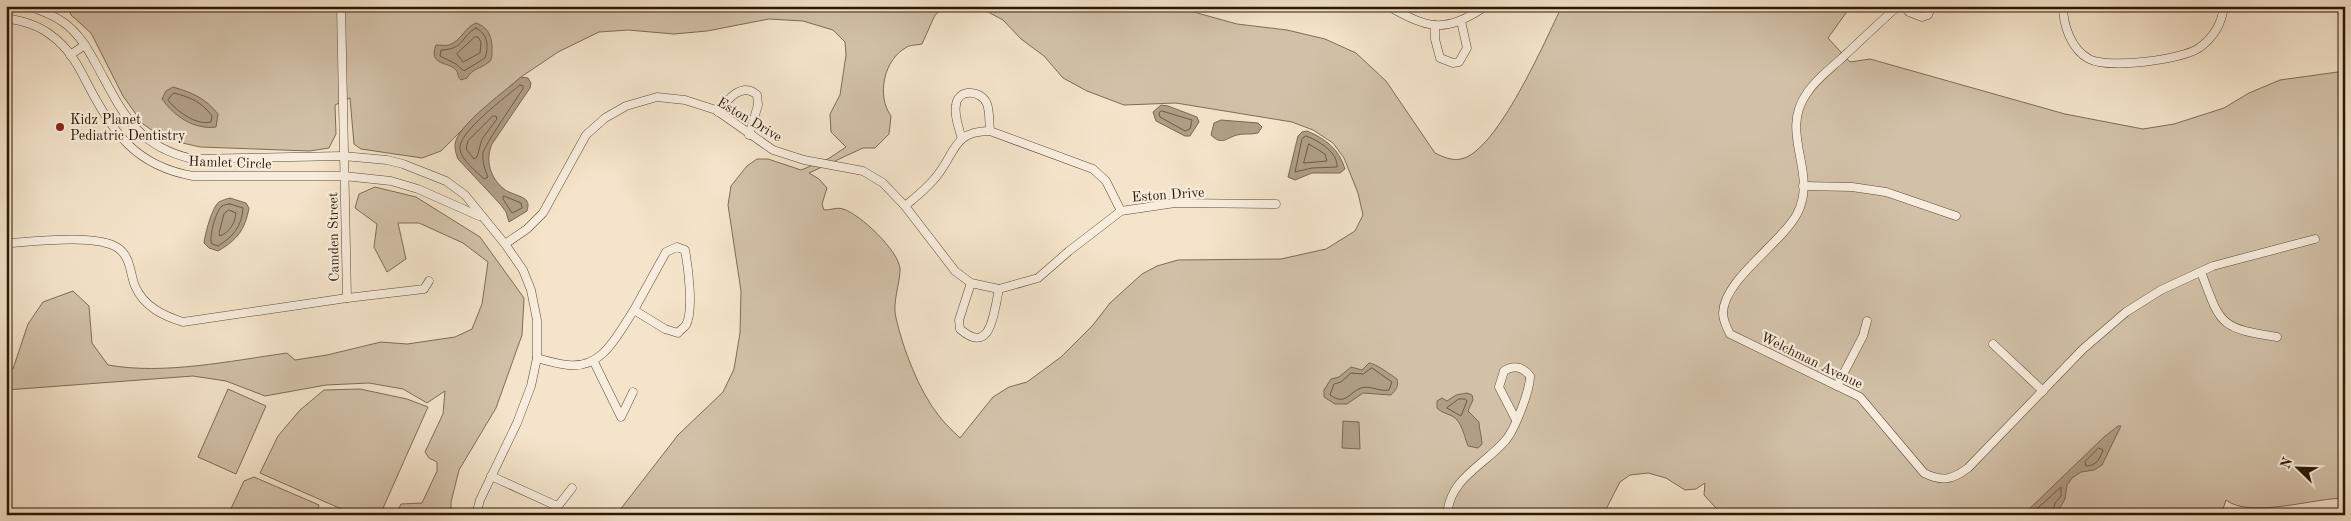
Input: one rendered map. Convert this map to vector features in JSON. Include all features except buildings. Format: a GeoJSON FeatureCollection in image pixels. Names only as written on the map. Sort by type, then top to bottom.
{"type":"FeatureCollection","features":[{"type":"Feature","properties":{"kind":"street","name":"Hamlet Circle"},"geometry":{"type":"LineString","coordinates":[[28,6],[64,23],[85,45],[131,123],[149,141],[178,156],[193,159],[343,156],[387,160],[426,172],[446,181],[465,195],[481,217],[505,244],[523,270],[531,290],[536,320],[537,358],[531,386],[517,423],[480,500],[476,515]]}},
{"type":"Feature","properties":{"kind":"street"},"geometry":{"type":"LineString","coordinates":[[340,6],[344,176]]}},
{"type":"Feature","properties":{"kind":"street"},"geometry":{"type":"LineString","coordinates":[[1388,6],[1425,26],[1461,21],[1486,6]]}},
{"type":"Feature","properties":{"kind":"street","name":"Welchman Avenue"},"geometry":{"type":"LineString","coordinates":[[1898,6],[1819,78],[1806,93],[1798,113],[1795,133],[1804,167],[1803,186],[1797,213],[1788,227],[1730,290],[1723,313],[1725,324],[1730,334],[1860,397],[1924,473],[1934,478],[1945,480],[1956,477],[1968,468],[2083,349],[2126,312],[2161,290],[2213,266],[2315,239]]}},
{"type":"Feature","properties":{"kind":"street"},"geometry":{"type":"LineString","coordinates":[[1904,6],[1909,12],[1922,17],[1928,14],[1932,6]]}},
{"type":"Feature","properties":{"kind":"street"},"geometry":{"type":"LineString","coordinates":[[2063,6],[2063,16],[2069,36],[2079,50],[2090,59],[2108,63],[2172,57],[2198,49],[2213,35],[2223,17],[2224,6]]}},
{"type":"Feature","properties":{"kind":"street","name":"Hamlet Circle"},"geometry":{"type":"LineString","coordinates":[[6,18],[21,21],[52,35],[70,55],[114,129],[131,148],[158,166],[176,173],[193,176],[344,176],[405,184],[481,217]]}},
{"type":"Feature","properties":{"kind":"street"},"geometry":{"type":"LineString","coordinates":[[1435,25],[1435,39],[1440,58],[1453,63],[1458,62],[1466,48],[1466,36],[1461,21]]}},
{"type":"Feature","properties":{"kind":"street"},"geometry":{"type":"LineString","coordinates":[[70,55],[85,45]]}},
{"type":"Feature","properties":{"kind":"street"},"geometry":{"type":"LineString","coordinates":[[718,112],[732,96],[742,90],[753,91],[757,95],[758,105],[749,135]]}},
{"type":"Feature","properties":{"kind":"street"},"geometry":{"type":"LineString","coordinates":[[962,139],[956,104],[958,97],[966,93],[974,93],[982,97],[987,104],[990,131]]}},
{"type":"Feature","properties":{"kind":"street","name":"Eston Drive"},"geometry":{"type":"LineString","coordinates":[[505,244],[527,230],[542,213],[586,135],[605,118],[626,106],[657,97],[685,100],[718,112],[749,135],[774,150],[804,160],[863,171],[883,183],[905,206],[955,271],[971,283],[999,289],[1038,278],[1069,250],[1121,211],[1175,203],[1276,204]]}},
{"type":"Feature","properties":{"kind":"street"},"geometry":{"type":"LineString","coordinates":[[905,206],[926,189],[962,139],[975,131],[990,131],[1093,170],[1106,181],[1121,211]]}},
{"type":"Feature","properties":{"kind":"street","name":"Camden Street"},"geometry":{"type":"LineString","coordinates":[[344,176],[347,298]]}},
{"type":"Feature","properties":{"kind":"street"},"geometry":{"type":"LineString","coordinates":[[1803,186],[1852,187],[1886,192],[1956,216]]}},
{"type":"Feature","properties":{"kind":"street"},"geometry":{"type":"LineString","coordinates":[[6,246],[12,242],[67,240],[104,242],[119,249],[129,264],[135,287],[145,300],[161,314],[183,322],[347,298],[424,289],[428,281]]}},
{"type":"Feature","properties":{"kind":"street"},"geometry":{"type":"LineString","coordinates":[[537,358],[570,366],[594,362],[606,353],[634,310],[666,252],[677,247],[685,250],[688,266],[689,315],[686,325],[678,333],[665,329],[634,310]]}},
{"type":"Feature","properties":{"kind":"street"},"geometry":{"type":"LineString","coordinates":[[2201,272],[2214,307],[2223,320],[2233,328],[2277,337]]}},
{"type":"Feature","properties":{"kind":"street"},"geometry":{"type":"LineString","coordinates":[[971,283],[959,320],[960,329],[966,335],[976,338],[983,337],[989,332],[999,289]]}},
{"type":"Feature","properties":{"kind":"street"},"geometry":{"type":"LineString","coordinates":[[1837,386],[1863,336],[1867,321]]}},
{"type":"Feature","properties":{"kind":"street"},"geometry":{"type":"LineString","coordinates":[[1993,344],[2043,391]]}},
{"type":"Feature","properties":{"kind":"street"},"geometry":{"type":"LineString","coordinates":[[594,362],[621,417],[633,392]]}},
{"type":"Feature","properties":{"kind":"street"},"geometry":{"type":"LineString","coordinates":[[1447,515],[1448,502],[1460,480],[1506,440],[1516,420],[1530,383],[1530,376],[1518,367],[1511,367],[1504,371],[1499,387],[1516,420]]}},
{"type":"Feature","properties":{"kind":"street"},"geometry":{"type":"LineString","coordinates":[[491,476],[557,506]]}},
{"type":"Feature","properties":{"kind":"street"},"geometry":{"type":"LineString","coordinates":[[551,515],[572,488]]}},
{"type":"Feature","properties":{"kind":"shaded area"},"geometry":{"type":"Polygon","coordinates":[[[68,6],[947,6],[935,15],[922,44],[908,46],[899,53],[888,69],[883,88],[886,107],[891,116],[889,134],[875,148],[863,148],[809,173],[819,179],[827,188],[822,204],[824,210],[841,208],[859,218],[878,234],[898,261],[900,269],[895,312],[907,356],[918,382],[932,406],[944,422],[960,438],[993,397],[1009,387],[1027,382],[1061,357],[1093,325],[1110,303],[1142,274],[1157,266],[1178,260],[1281,259],[1326,249],[1355,231],[1363,215],[1358,193],[1344,158],[1333,143],[1313,130],[1292,122],[1176,103],[1124,105],[1087,91],[1063,78],[1044,56],[1021,39],[1003,20],[977,6],[1172,6],[1237,24],[1287,30],[1325,39],[1356,53],[1386,81],[1435,153],[1454,159],[1461,159],[1475,152],[1490,137],[1505,116],[1533,67],[1562,6],[1851,6],[1828,38],[1850,62],[1870,59],[2065,114],[2143,129],[2174,124],[2224,108],[2249,93],[2280,80],[2345,71],[2345,498],[2266,508],[2250,508],[2226,500],[2221,515],[1725,515],[1704,495],[1705,483],[1696,489],[1685,490],[1666,478],[1648,473],[1630,475],[1620,482],[1603,515],[616,515],[678,435],[723,392],[734,369],[740,333],[741,291],[728,205],[731,186],[747,166],[757,159],[768,159],[801,170],[828,159],[846,147],[831,132],[830,114],[840,95],[846,55],[845,42],[833,30],[803,21],[769,19],[707,31],[674,34],[628,30],[599,32],[558,52],[521,77],[479,113],[441,151],[422,158],[361,149],[354,144],[350,98],[335,105],[336,134],[329,148],[310,151],[200,147],[165,139],[143,124],[123,96],[91,33],[71,15],[68,6]]]}},
{"type":"Feature","properties":{"kind":"shaded area"},"geometry":{"type":"Polygon","coordinates":[[[375,187],[416,197],[480,237],[524,298],[522,335],[496,408],[459,470],[451,502],[451,515],[396,515],[401,504],[422,503],[437,471],[437,462],[429,458],[425,452],[443,414],[445,391],[427,403],[403,389],[369,383],[326,385],[265,396],[226,381],[193,376],[6,390],[6,371],[13,369],[28,324],[43,302],[73,291],[89,306],[92,343],[108,365],[129,368],[197,366],[287,353],[295,360],[327,355],[381,342],[407,344],[455,337],[472,329],[482,304],[488,262],[463,243],[419,223],[398,223],[406,259],[387,272],[374,247],[377,224],[355,208],[359,194],[375,187]]]}},
{"type":"Feature","properties":{"kind":"shaded area"},"geometry":{"type":"Polygon","coordinates":[[[228,389],[266,406],[236,474],[198,457],[228,389]]]}},
{"type":"Feature","properties":{"kind":"shaded area"},"geometry":{"type":"Polygon","coordinates":[[[360,389],[407,399],[428,407],[380,515],[355,515],[260,473],[278,436],[300,410],[324,390],[360,389]]]}},
{"type":"Feature","properties":{"kind":"shaded area"},"geometry":{"type":"Polygon","coordinates":[[[254,477],[319,505],[316,515],[228,515],[244,481],[254,477]]]}},
{"type":"Feature","properties":{"kind":"water"},"geometry":{"type":"Polygon","coordinates":[[[476,23],[487,31],[491,38],[491,59],[472,72],[467,78],[461,80],[453,67],[437,60],[434,52],[436,45],[453,43],[476,23]]]}},
{"type":"Feature","properties":{"kind":"water"},"geometry":{"type":"Polygon","coordinates":[[[521,77],[528,78],[531,83],[530,88],[492,144],[489,156],[492,174],[499,185],[506,191],[524,198],[528,202],[527,211],[509,222],[506,212],[501,205],[458,159],[455,145],[456,139],[470,121],[521,77]]]}},
{"type":"Feature","properties":{"kind":"water"},"geometry":{"type":"Polygon","coordinates":[[[173,87],[193,94],[208,104],[218,114],[216,127],[192,124],[172,111],[162,99],[166,91],[173,87]]]}},
{"type":"Feature","properties":{"kind":"water"},"geometry":{"type":"Polygon","coordinates":[[[1161,105],[1197,117],[1199,122],[1190,136],[1185,136],[1156,121],[1153,112],[1161,105]]]}},
{"type":"Feature","properties":{"kind":"water"},"geometry":{"type":"Polygon","coordinates":[[[1221,120],[1258,123],[1262,127],[1258,133],[1239,134],[1221,141],[1211,135],[1214,123],[1221,120]]]}},
{"type":"Feature","properties":{"kind":"water"},"geometry":{"type":"Polygon","coordinates":[[[1307,131],[1320,138],[1335,150],[1345,169],[1340,173],[1312,173],[1295,180],[1288,177],[1298,136],[1302,132],[1307,131]]]}},
{"type":"Feature","properties":{"kind":"water"},"geometry":{"type":"Polygon","coordinates":[[[230,198],[246,203],[249,208],[239,234],[218,251],[209,248],[204,243],[206,234],[216,205],[220,201],[230,198]]]}},
{"type":"Feature","properties":{"kind":"water"},"geometry":{"type":"Polygon","coordinates":[[[1369,363],[1397,379],[1397,388],[1391,395],[1363,393],[1347,404],[1335,404],[1324,397],[1324,390],[1331,379],[1339,377],[1351,367],[1362,370],[1369,363]]]}},
{"type":"Feature","properties":{"kind":"water"},"geometry":{"type":"Polygon","coordinates":[[[1467,393],[1472,395],[1473,400],[1468,411],[1479,422],[1482,444],[1478,448],[1468,446],[1458,421],[1437,408],[1437,401],[1442,398],[1447,401],[1456,395],[1467,393]]]}},
{"type":"Feature","properties":{"kind":"water"},"geometry":{"type":"Polygon","coordinates":[[[1343,421],[1359,422],[1360,449],[1342,448],[1343,421]]]}},
{"type":"Feature","properties":{"kind":"water"},"geometry":{"type":"Polygon","coordinates":[[[2118,426],[2121,426],[2102,465],[2094,470],[2081,472],[2072,478],[2067,485],[2065,499],[2056,515],[2023,515],[2104,437],[2118,426]]]}},
{"type":"Feature","properties":{"kind":"place","name":"Kidz Planet Pediatric Dentistry"},"geometry":{"type":"Point","coordinates":[60,127]}}]}
